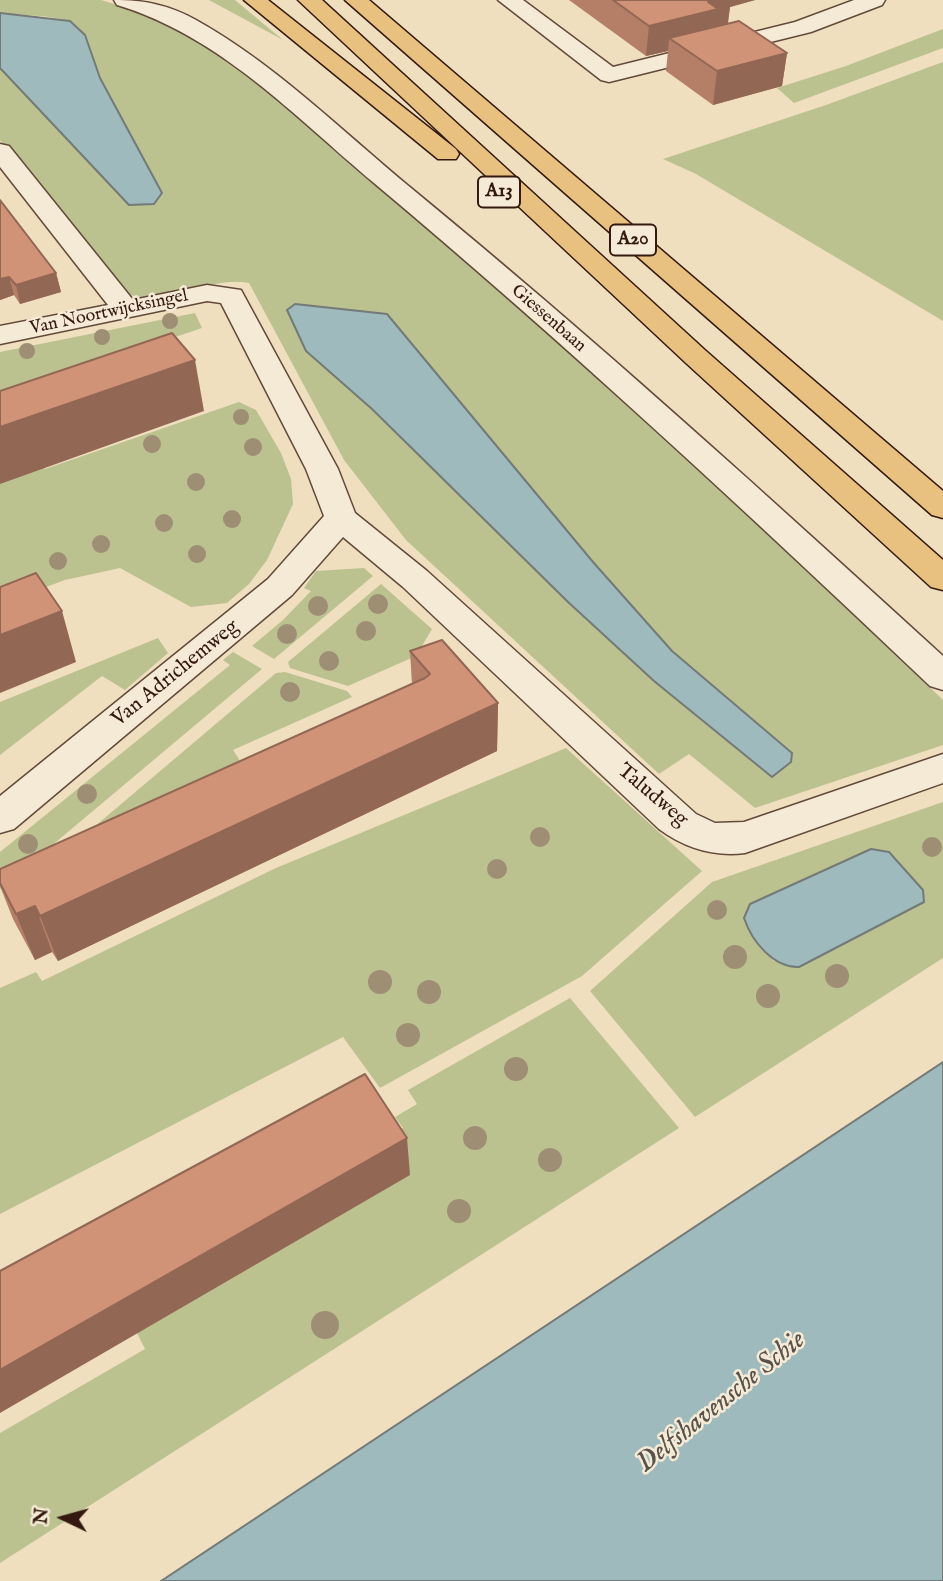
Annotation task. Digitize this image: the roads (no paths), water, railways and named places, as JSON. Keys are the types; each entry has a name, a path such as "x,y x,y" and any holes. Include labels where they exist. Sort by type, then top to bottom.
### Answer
{"highway":[{"name":"A13","path":"255,0 410,127 589,258"},
{"name":"A20","path":"310,0 932,569"},
{"name":"A20","path":"356,0 943,508"},
{"name":"A20","path":"383,0 487,112"}],"street":[{"name":"Giessenbaan","path":"125,0 181,21 225,48 408,197 700,453 943,657"},
{"name":"Giessenbaan","path":"159,0 192,13 218,31 429,195 856,585 943,677"},
{"path":"509,0 610,75 803,27 874,0"},
{"path":"0,151 127,310"},
{"name":"Van Noortwijcksingel","path":"0,335 219,292 231,296 322,469 341,518"},
{"name":"Taludweg","path":"341,518 415,579 685,827 719,841 745,837 943,768"},
{"name":"Van Adrichemweg","path":"0,818 279,587 341,518"}],"water":[{"path":"0,13 70,21 85,35 100,78 162,193 154,204 129,205 0,68"},
{"path":"295,304 387,314 593,562 672,651 792,753 791,762 772,777 654,681 568,602 372,409 306,351 287,310"},
{"path":"871,849 889,852 923,890 924,902 799,967 781,963 765,952 752,936 744,918 750,904"},
{"name":"Delfshavensche Schie","path":"943,1062 943,1581 161,1581"}]}
